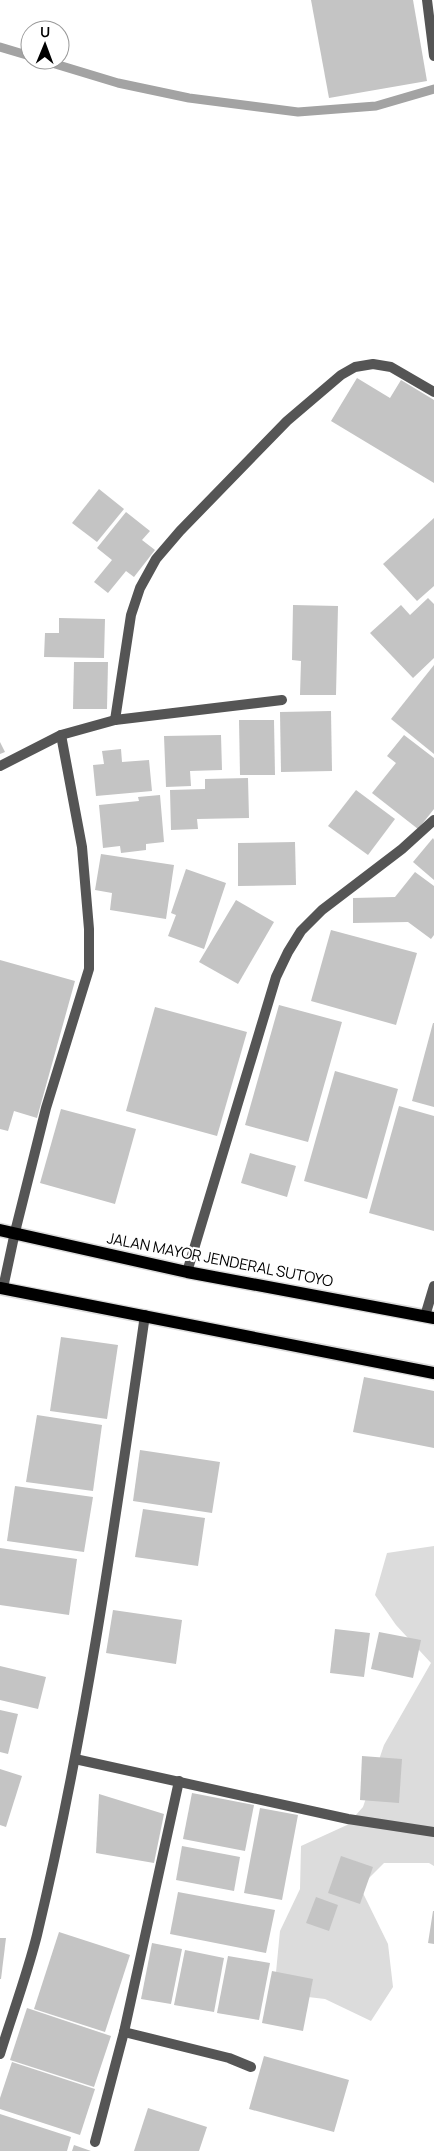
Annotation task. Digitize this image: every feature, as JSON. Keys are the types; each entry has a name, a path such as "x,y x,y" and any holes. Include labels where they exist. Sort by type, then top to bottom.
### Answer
{"main road":[{"name":"JALAN MAYOR JENDERAL SUTOYO","path":"0,1230 187,1272 430,1317"},
{"path":"2,1288 434,1373"}],"street":[{"path":"427,0 434,56"},
{"path":"115,720 131,615 140,588 156,559 180,531 287,421 341,375 356,367 373,364 391,367 434,392"},
{"path":"0,766 60,735 115,720 282,700"},
{"path":"2,1288 46,1108 89,968 89,928 82,847 60,735"},
{"path":"187,1272 276,977 288,952 301,931 322,910 402,849 434,820"},
{"path":"430,1317 434,1286"},
{"path":"0,2054 36,1936 75,1759 112,1539 145,1315"},
{"path":"75,1759 348,1819 434,1832"},
{"path":"95,2142 124,2032 179,1781"},
{"path":"124,2032 229,2058 251,2067"}],"shaded area":[{"path":"434,1546 434,1866 429,1863 384,1863 360,1887 388,1944 393,1987 371,2021 325,1999 274,1993 280,1931 300,1889 301,1846 347,1825 363,1807 384,1745 431,1663 396,1625 375,1595 387,1553"}],"building":[{"path":"311,0 413,0 427,81 329,98"},
{"path":"357,378 390,398 401,380 434,400 434,483 331,421"},
{"path":"99,489 124,509 97,542 72,523"},
{"path":"126,512 150,531 142,540 155,550 134,577 126,571 108,593 94,582 112,560 97,548"},
{"path":"434,518 434,586 417,601 383,564"},
{"path":"428,598 434,604 434,658 413,678 370,633 401,605 410,615"},
{"path":"293,605 338,606 336,695 300,695 301,661 292,660"},
{"path":"59,618 105,619 104,658 44,657 45,633 59,633"},
{"path":"74,662 108,662 107,709 73,709"},
{"path":"434,665 434,754 391,719"},
{"path":"331,711 332,771 281,772 280,712"},
{"path":"239,720 274,720 275,775 240,775"},
{"path":"221,735 222,770 190,771 191,786 166,787 164,736"},
{"path":"404,735 434,758 434,809 418,829 372,793 396,763 387,756"},
{"path":"0,742 5,752 0,754"},
{"path":"121,749 122,762 149,760 152,791 96,796 93,765 104,764 102,751"},
{"path":"248,778 249,818 197,819 198,829 171,830 170,790 205,789 205,779"},
{"path":"356,790 395,819 368,855 328,826"},
{"path":"160,795 164,842 146,844 146,850 121,853 120,846 103,848 99,805 139,801 138,797"},
{"path":"433,838 434,840 434,880 413,862"},
{"path":"295,842 296,885 238,886 238,843"},
{"path":"101,854 174,865 166,919 110,910 112,893 95,890"},
{"path":"186,869 226,883 204,949 168,936 176,915 171,913"},
{"path":"415,872 434,886 434,935 431,939 408,922 353,923 353,898 395,897"},
{"path":"236,900 274,922 238,984 199,962"},
{"path":"331,930 417,953 396,1025 311,1001"},
{"path":"0,960 75,981 37,1118 14,1111 8,1131 0,1129"},
{"path":"279,1005 342,1022 308,1142 245,1125"},
{"path":"155,1007 247,1032 217,1136 126,1111"},
{"path":"434,1023 434,1107 412,1101"},
{"path":"335,1071 398,1089 367,1199 304,1181"},
{"path":"399,1106 434,1116 434,1231 369,1213"},
{"path":"61,1109 136,1129 115,1204 40,1183"},
{"path":"250,1153 296,1166 287,1197 241,1183"},
{"path":"61,1337 118,1345 107,1419 50,1411"},
{"path":"364,1377 434,1391 434,1448 353,1432"},
{"path":"37,1415 102,1425 93,1491 26,1482"},
{"path":"140,1450 220,1462 212,1513 133,1501"},
{"path":"15,1486 93,1497 84,1552 7,1541"},
{"path":"143,1509 205,1518 198,1566 135,1557"},
{"path":"0,1548 77,1559 69,1615 0,1605"},
{"path":"113,1610 182,1620 176,1664 106,1653"},
{"path":"335,1629 370,1633 364,1677 330,1673"},
{"path":"379,1632 421,1640 413,1678 371,1669"},
{"path":"0,1666 46,1677 38,1709 0,1700"},
{"path":"0,1710 18,1714 8,1754 0,1752"},
{"path":"362,1756 402,1759 399,1803 360,1800"},
{"path":"0,1769 22,1776 6,1827 0,1825"},
{"path":"192,1793 254,1805 245,1851 183,1839"},
{"path":"99,1794 164,1814 154,1863 96,1853"},
{"path":"260,1808 298,1815 282,1900 244,1893"},
{"path":"182,1846 240,1857 234,1891 176,1880"},
{"path":"341,1856 373,1867 360,1904 328,1893"},
{"path":"178,1892 275,1910 266,1953 170,1934"},
{"path":"316,1897 338,1905 329,1931 306,1923"},
{"path":"434,1911 434,1944 428,1943"},
{"path":"59,1932 130,1955 105,2032 34,2009"},
{"path":"0,1938 6,1938 1,1979 0,1979"},
{"path":"152,1943 182,1949 171,2004 141,1999"},
{"path":"185,1950 224,1958 214,2012 174,2005"},
{"path":"228,1956 270,1963 259,2020 217,2013"},
{"path":"272,1971 313,1979 303,2031 262,2023"},
{"path":"27,2008 111,2036 94,2087 10,2060"},
{"path":"264,2056 349,2080 334,2132 249,2109"},
{"path":"12,2062 95,2089 80,2135 0,2109 0,2098"},
{"path":"148,2108 207,2127 199,2151 134,2151"},
{"path":"0,2114 71,2137 67,2151 0,2151"},
{"path":"74,2145 91,2151 72,2151"}],"waterway":[{"path":"0,47 20,53"},
{"path":"70,68 118,83 189,98 298,112 376,106 434,89"}]}
